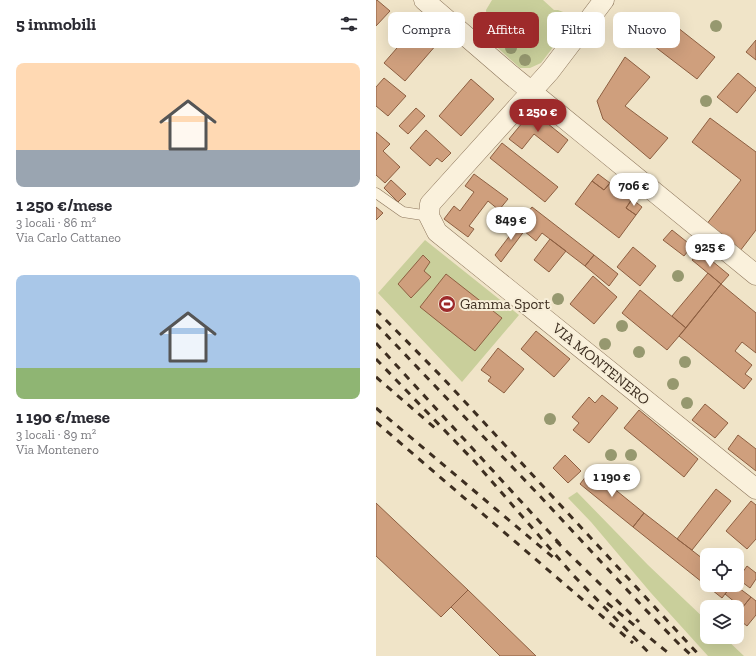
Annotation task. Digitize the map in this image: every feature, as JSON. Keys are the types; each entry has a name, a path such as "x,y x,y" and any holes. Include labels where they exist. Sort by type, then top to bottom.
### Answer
{"street":[{"path":"424,0 511,75 756,274"},
{"path":"429,216 430,204 550,71 604,0"},
{"name":"VIA MONTENERO","path":"429,216 437,232 756,489"}],"lane":[{"path":"376,193 403,212 429,216"}],"green space":[{"path":"492,0 543,0 554,10 563,12 547,12 547,48 552,48 541,63 530,68 520,68 498,48 539,48 539,12 486,12"},
{"name":"Gamma Sport","path":"425,240 519,315 462,382 378,293"},
{"path":"577,492 648,565 700,614 700,644 731,644 744,656 708,656 651,593 591,522 568,498"}],"building":[{"path":"376,0 377,0 390,11 376,26"},
{"path":"680,29 715,57 697,79 657,48 680,48"},
{"path":"756,40 756,60 746,52"},
{"path":"397,48 434,48 405,81 384,63"},
{"path":"625,57 650,77 625,106 668,138 650,159 603,119 597,101"},
{"path":"738,73 756,88 756,90 737,113 717,97"},
{"path":"384,78 406,96 388,116 376,106 376,87"},
{"path":"471,79 494,99 461,136 439,116"},
{"path":"416,108 425,116 408,134 399,126"},
{"path":"532,111 568,140 558,153 534,134 522,149 509,139"},
{"path":"710,118 756,152 756,230 740,251 706,225 741,180 692,142"},
{"path":"426,130 451,153 442,162 437,158 430,166 410,148"},
{"path":"376,132 390,144 383,151 400,167 385,183 376,175"},
{"path":"502,143 558,187 545,202 490,158"},
{"path":"474,174 508,199 499,210 488,201 469,226 474,229 468,237 444,219 454,206 460,211 474,192 465,186"},
{"path":"598,174 610,183 604,190 592,181"},
{"path":"391,180 406,194 398,202 384,188"},
{"path":"592,181 604,190 610,183 632,199 626,208 636,215 619,238 575,204"},
{"path":"632,199 642,207 636,215 626,208"},
{"path":"376,207 383,213 376,220"},
{"path":"532,207 594,255 585,266 542,233 536,241 524,231 528,226 521,221"},
{"path":"521,221 528,226 501,262 495,255"},
{"path":"672,230 692,246 684,256 663,240"},
{"path":"550,239 566,251 549,272 534,260"},
{"path":"633,247 656,266 640,286 617,267"},
{"path":"700,251 729,275 721,284 692,260"},
{"path":"423,255 430,262 424,271 431,277 411,298 398,284"},
{"path":"594,255 618,274 609,286 585,266"},
{"path":"708,273 721,284 686,328 672,316"},
{"path":"446,274 502,318 475,351 420,307"},
{"path":"593,276 617,297 594,324 570,304"},
{"path":"721,284 756,313 756,353 742,342 735,351 752,365 745,374 752,379 744,389 679,336"},
{"path":"640,290 686,328 667,350 622,313"},
{"path":"536,331 570,359 554,377 521,349"},
{"path":"498,348 524,369 504,393 488,381 491,377 481,370"},
{"path":"602,395 618,408 589,443 573,430 579,423 572,417 589,397 595,403"},
{"path":"705,404 728,423 715,438 692,420"},
{"path":"639,410 698,459 684,477 624,428"},
{"path":"738,435 756,449 756,471 728,449"},
{"path":"565,455 581,471 568,483 553,468"},
{"path":"591,470 644,513 633,527 580,484"},
{"path":"716,489 731,501 692,550 677,539"},
{"path":"751,501 756,505 756,539 747,549 726,531"},
{"path":"376,503 468,590 441,617 376,556"},
{"path":"644,513 700,557 700,580 633,527"},
{"path":"747,566 756,573 756,579 750,588 744,584 744,570"},
{"path":"468,590 536,656 500,656 451,607"},
{"path":"714,592 727,592 722,598"},
{"path":"727,592 744,592 751,597 744,606 744,600 732,600 725,594"},
{"path":"751,597 756,601 756,615 747,626 744,624 744,606"}],"railway":[{"path":"376,310 442,377 700,656"},
{"path":"376,324 643,607 692,656"},
{"path":"376,343 560,544"},
{"path":"376,359 475,462 574,576 652,656"},
{"path":"376,377 435,428"},
{"path":"376,408 555,559"},
{"path":"376,422 633,643"},
{"path":"556,541 639,622"},
{"path":"607,603 672,656"}],"place":[{"name":"Gamma Sport","path":"447,304"}]}
